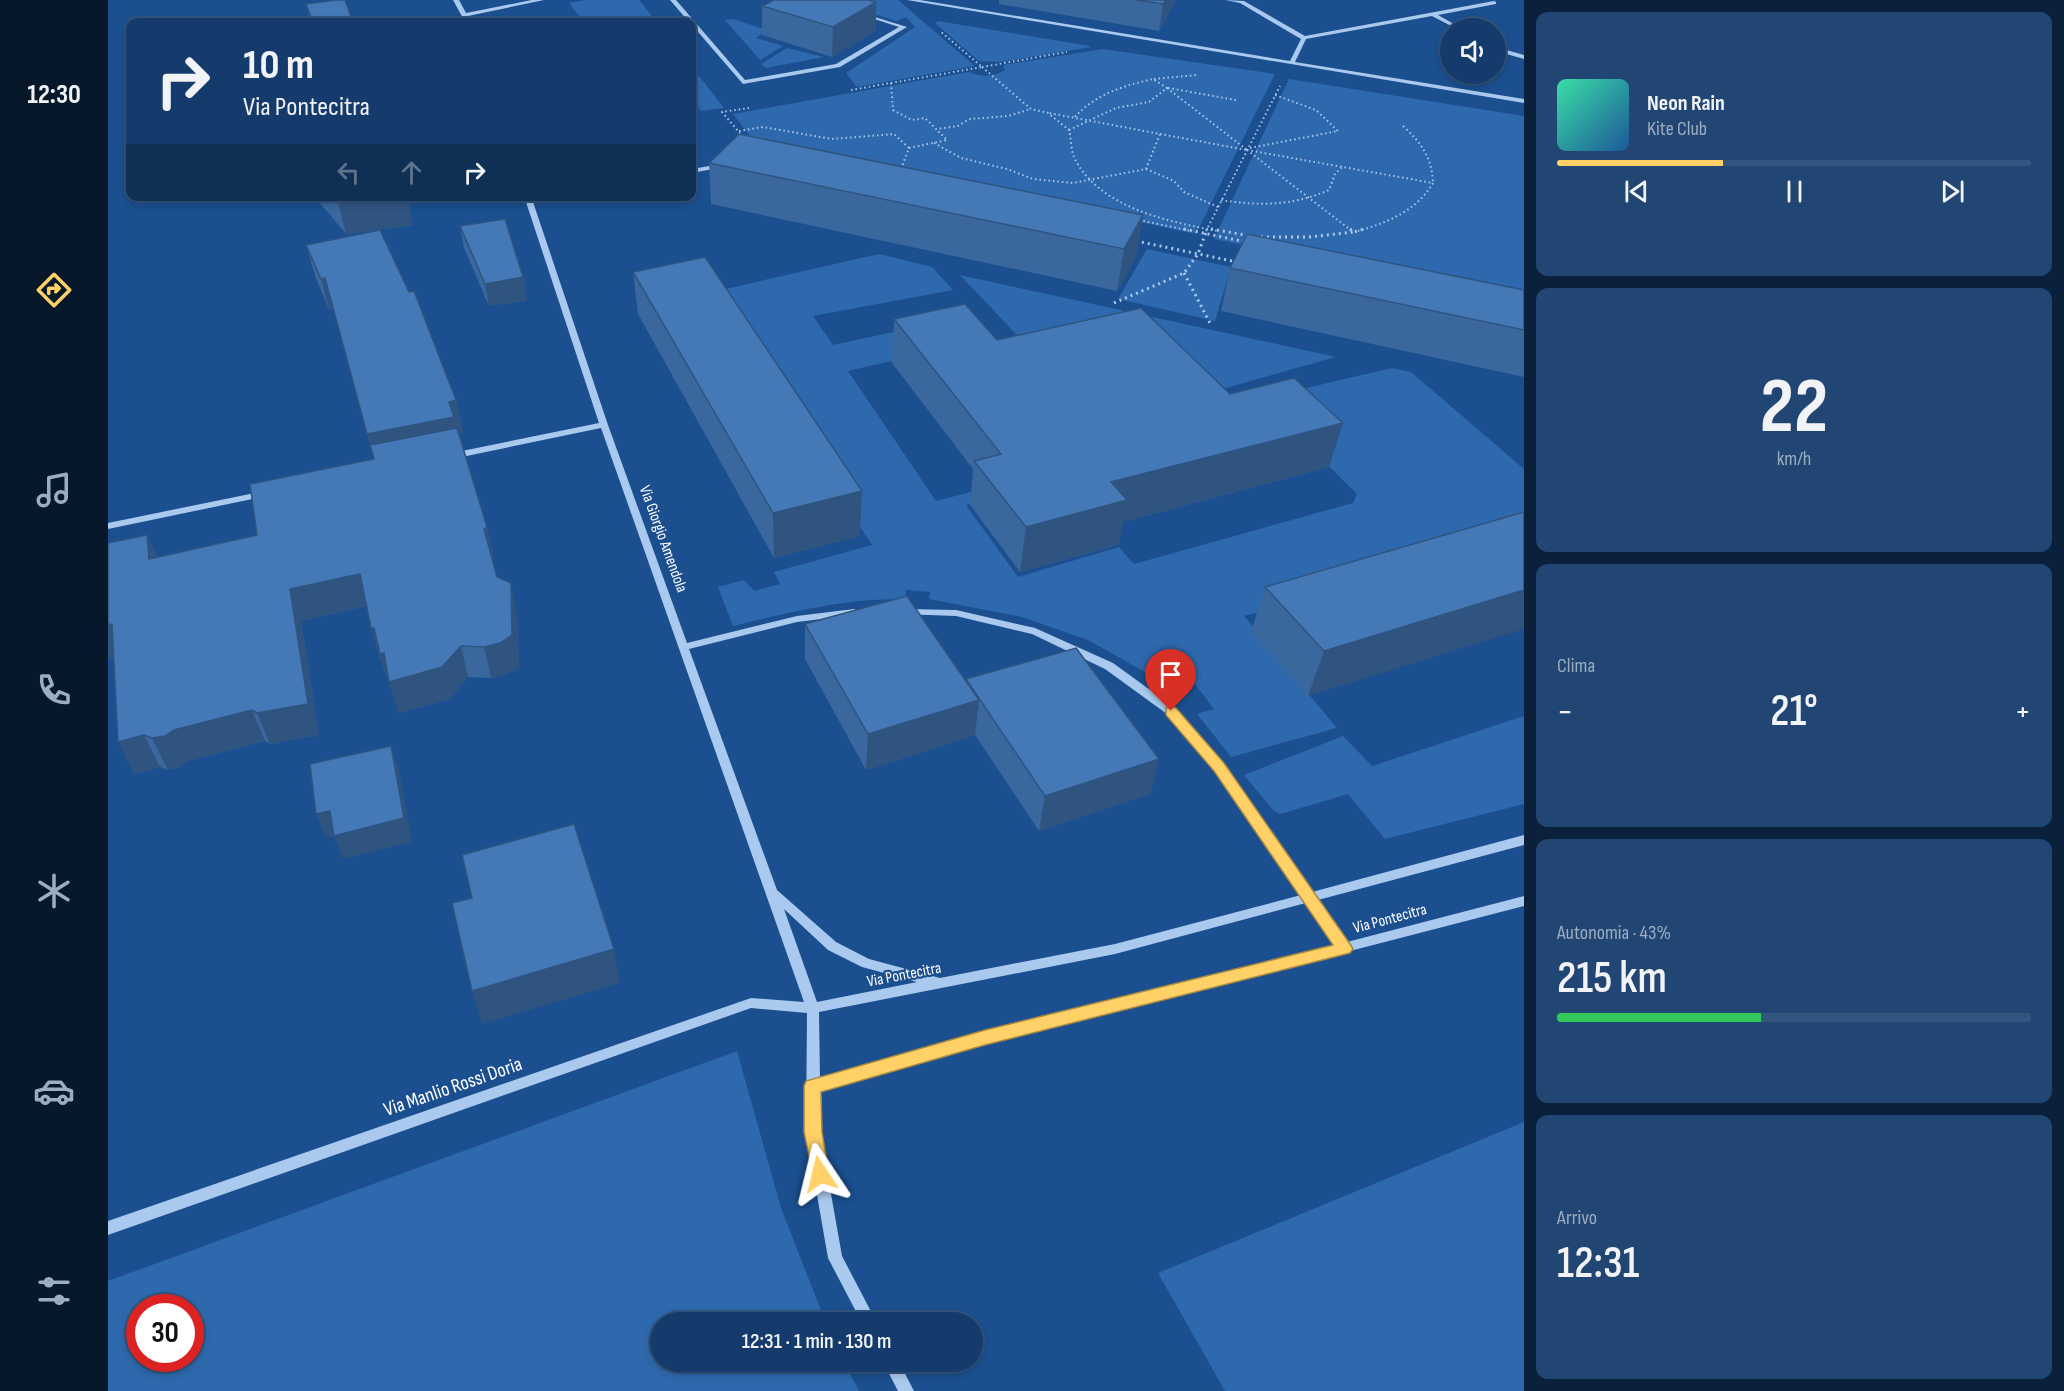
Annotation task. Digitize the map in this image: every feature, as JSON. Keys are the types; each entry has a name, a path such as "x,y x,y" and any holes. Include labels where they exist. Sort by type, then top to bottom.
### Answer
{"street":[{"path":"456,0 466,18"},
{"path":"465,15 541,0"},
{"path":"673,0 688,18"},
{"path":"910,0 1524,101"},
{"path":"1228,0 1242,2 1304,38 1494,3"},
{"path":"696,27 743,82 838,66 904,27 853,11"},
{"path":"1432,14 1440,18"},
{"path":"1292,62 1304,38"},
{"path":"1506,52 1524,57"},
{"path":"696,170 735,164"},
{"name":"Via Giorgio Amendola","path":"528,201 604,425 813,1008"},
{"path":"442,458 604,425"},
{"path":"108,526 270,493"},
{"path":"684,647 797,619 867,611"},
{"path":"890,611 956,613 1035,631 1109,666 1178,719 1219,767 1345,949"},
{"name":"Via Pontecitra","path":"813,1008 1115,949 1524,840"},
{"name":"Via Giorgio Amendola","path":"772,891 832,946 866,963 942,984"},
{"name":"Via Pontecitra","path":"812,1086 985,1038 1345,949 1524,901"},
{"name":"Via Manlio Rossi Doria","path":"108,1228 751,1003 813,1008"},
{"path":"813,1008 813,1132 835,1258 864,1312"},
{"path":"896,1372 906,1391"}],"path":[{"path":"932,24 1031,110"},
{"path":"846,91 1068,52"},
{"path":"1114,303 1184,273 1198,254 1221,200 1292,62"},
{"path":"1074,118 1104,94 1130,84 1154,79 1354,232"},
{"path":"891,83 893,110 912,120 925,118 947,140 909,148"},
{"path":"1069,130 1086,120 1116,108 1149,102 1167,88 1236,100"},
{"path":"1247,149 1338,131 1316,110 1275,95"},
{"path":"746,142 722,112 756,106"},
{"path":"936,129 958,126 970,119 1008,116 1031,110 1432,183"},
{"path":"1048,113 1069,130"},
{"path":"1069,130 1068,145 1078,166 1090,180 1108,194 1147,212 1207,229 1262,237 1309,237 1354,232 1378,226 1426,197 1432,183 1432,165 1423,146 1403,126"},
{"path":"738,131 763,127 832,139 894,134 909,148"},
{"path":"1146,169 1160,134"},
{"path":"934,143 961,158 1007,169 1032,179 1073,183 1146,169 1174,181 1184,192 1218,207"},
{"path":"900,173 909,148"},
{"path":"1221,200 1258,207 1311,199 1329,190 1335,174 1343,166"},
{"path":"1134,219 1250,243"},
{"path":"1134,241 1242,263"},
{"path":"1184,273 1211,325"}],"shaded area":[{"path":"585,0 639,0 654,18 580,18 569,3"},
{"path":"807,0 898,0 975,66 857,87 846,73 915,27 906,17 896,21 856,8"},
{"path":"733,19 767,30 756,38 783,46 760,60 725,20"},
{"path":"938,21 1092,47 1001,62 979,61 935,23"},
{"path":"787,48 824,57 766,68 761,64"},
{"path":"1103,49 1275,74 1196,234 753,140 733,114 968,72 991,75 1005,70 1003,65"},
{"path":"696,72 724,108 701,111 696,105"},
{"path":"1289,79 1524,116 1524,302 1214,239"},
{"path":"1147,249 1231,267 1215,321 1118,299"},
{"path":"879,254 932,267 953,290 813,316 833,345 912,328 960,345 848,371 936,501 1013,481 1021,491 966,505 1018,577 1119,547 1134,564 1353,503 1357,494 1283,421 1264,398 1392,368 1411,372 1524,469 1524,541 1244,616 1337,728 1231,757 1197,714 1214,709 1188,675 1164,683 1088,640 1022,617 929,599 930,592 906,590 905,599 840,603 733,626 718,587 744,580 754,591 780,584 774,572 872,545 709,296 712,292"},
{"path":"960,275 1336,357 1187,399 1047,367"},
{"path":"1524,716 1524,804 1385,839 1348,794 1280,814 1273,810 1244,775 1343,736 1372,766"},
{"path":"737,1051 781,1208 822,1312 650,1312 650,1372 849,1372 859,1391 108,1391 108,1281"},
{"path":"1524,1122 1524,1391 1225,1391 1158,1273"}],"building":[{"path":"345,0 352,18 311,18 306,4"},
{"path":"774,0 869,0 876,2 833,27 762,6"},
{"path":"1136,0 1166,0 1163,4"},
{"path":"739,134 1143,215 1124,249 709,163"},
{"path":"505,219 523,277 485,284 460,226"},
{"path":"380,230 409,292 414,291 456,400 449,402 454,417 367,434 325,278 321,279 306,245"},
{"path":"1247,234 1524,290 1524,330 1230,268"},
{"path":"705,257 862,491 773,513 633,272"},
{"path":"965,304 997,340 1141,308 1230,394 1294,378 1343,423 1111,482 1127,500 1026,527 974,461 1001,454 894,319"},
{"path":"457,428 487,527 484,529 497,577 511,583 512,635 500,643 484,647 461,646 442,667 389,682 384,653 380,654 374,628 371,628 360,574 290,589 308,704 257,713 252,710 174,730 165,736 152,738 144,735 118,742 112,624 108,625 108,543 147,535 149,559 257,535 250,484 374,459 370,445"},
{"path":"1524,512 1524,590 1324,651 1265,587"},
{"path":"907,596 979,700 868,734 805,624"},
{"path":"1076,648 1159,759 1045,796 966,679"},
{"path":"391,746 404,818 334,836 330,811 316,814 310,764"},
{"path":"574,824 614,949 472,991 452,903 472,898 462,855"}],"route":[{"path":"820,1174 813,1132 812,1086 985,1038 1345,949 1219,767 1171,711"}]}
